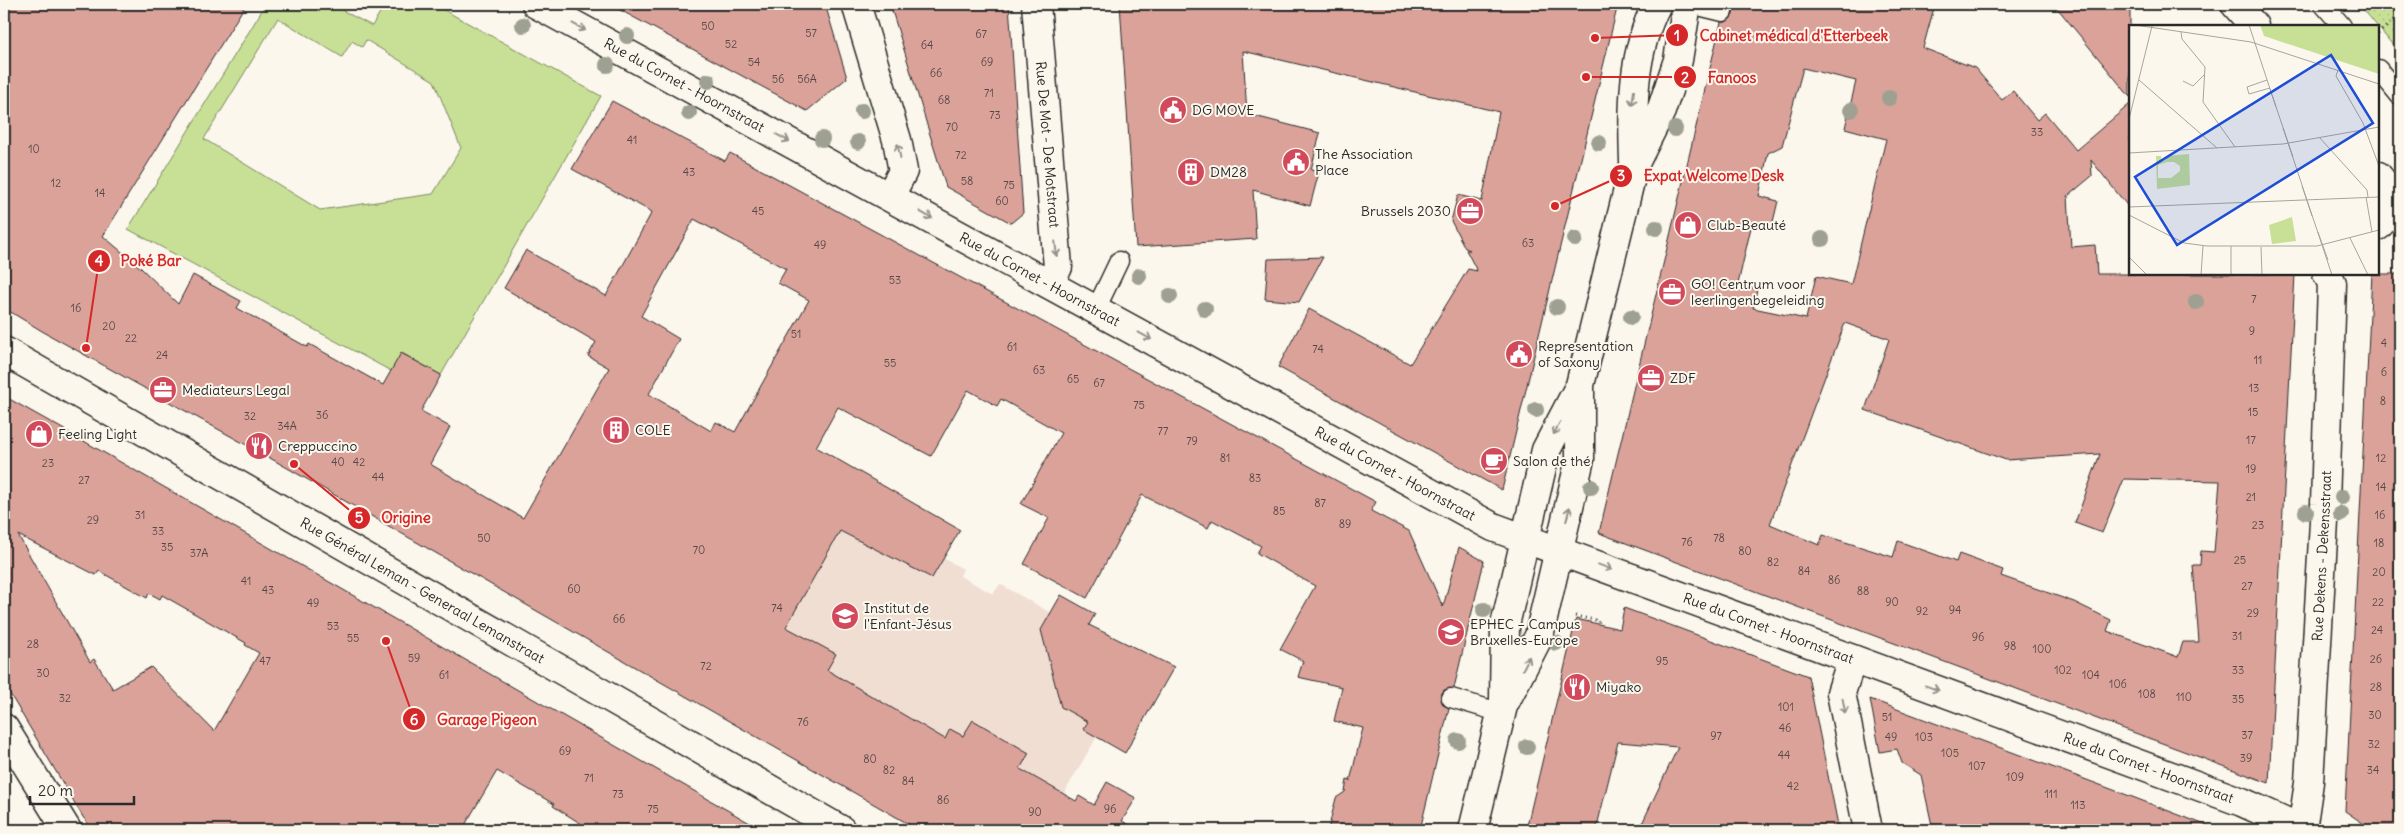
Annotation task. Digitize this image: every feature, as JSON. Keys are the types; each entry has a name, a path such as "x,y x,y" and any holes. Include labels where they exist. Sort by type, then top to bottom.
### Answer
{"street":[{"name":"Rue du Cornet - Hoornstraat","path":"536,4 1493,527 1525,537 2242,802 2303,830"},
{"path":"856,4 897,140 903,171 890,196"},
{"name":"Rue De Mot - De Motstraat","path":"1036,4 1058,267 1049,284"},
{"path":"1634,165 1632,105 1640,50 1657,4"},
{"path":"1502,709 1539,636 1580,459 1580,385 1634,165 1661,111 1678,60 1685,16 1684,4"},
{"path":"2236,4 2253,25"},
{"path":"2379,177 2400,203 2379,225"},
{"name":"Rue Dekens - Dekensstraat","path":"2303,830 2309,782 2325,504 2333,277"},
{"name":"Rue Général Leman - Generaal Lemanstraat","path":"4,351 841,830"},
{"path":"1473,830 1502,709 1505,625 1525,537 1546,450 1580,385"},
{"path":"1852,659 1842,693 1868,830"},
{"path":"4,728 67,830"}],"lane":[{"path":"1690,4 1723,12"},
{"path":"2323,4 2341,25"},
{"path":"2379,70 2400,96"},
{"path":"1096,309 1119,261"},
{"path":"1452,698 1502,709"}],"path":[{"path":"2379,33 2400,14"},
{"path":"1577,616 1599,621 1598,624"}],"shaded area":[{"path":"813,513 922,546 963,569 960,576 993,594 1000,584 1051,613 1088,625 1145,653 1043,830 919,830 900,819 944,739 887,706 842,786 702,706"}],"green space":[{"path":"266,4 330,4 372,26 385,4 433,4 601,96 441,375 402,353 391,371 128,229","holes":["278,18 342,57 352,41 362,47 366,40 434,81 461,148 433,194 320,210 204,139"]},
{"path":"2359,4 2400,4 2400,54 2379,28 2379,25 2376,25"}],"building":[{"path":"4,4 246,4 103,236 141,268 178,304 193,275 241,301 237,308 307,347 309,344 383,385 401,353 441,375 421,411 450,427 430,464 523,518 609,368 588,356 596,342 504,288 526,250 606,296 652,212 572,169 612,101 725,161 730,153 1376,502 1371,511 1409,531 1443,607 1459,547 1484,561 1454,688 1444,690 1441,695 1443,705 1449,708 1420,830 1328,830 1336,798 1345,792 1347,780 1350,781 1363,728 1334,721 1342,687 1298,677 1303,661 1280,649 1315,586 1257,553 1261,546 1212,520 1208,528 1142,495 1087,598 1024,564 1049,518 1021,504 1061,433 1001,399 997,406 968,390 931,456 838,407 816,447 960,530 932,578 840,531 786,627 836,654 827,670 945,739 950,729 963,736 973,720 1029,753 1020,769 1076,801 1079,796 1094,805 1107,782 1136,798 1122,821 1138,830 919,830 277,462 4,308","holes":["694,219 786,269 778,283 809,300 735,432 716,422 711,431 649,394 679,339 641,316"]},
{"path":"609,4 825,4 847,78 807,111"},
{"path":"890,4 1009,4 1023,213 1011,223 946,187"},
{"path":"1120,4 1618,4 1502,490 1278,367 1309,309 1410,364 1468,269 1477,271 1466,250 1470,250 1465,248 1451,221 1458,195 1482,201 1499,112 1243,51 1247,114 1320,133 1311,170 1319,172 1310,206 1253,190 1256,239 1136,247"},
{"path":"1729,4 1935,4 1923,48 1975,68 2002,100 2013,91 2037,120 2045,113 2076,150 2129,105 2129,208 2091,160 2092,176 2068,196 2071,247 2095,245 2097,274 2295,275 2269,783 1599,533 1721,22 1726,22 1733,15 1733,9","holes":["1803,68 1856,81 1845,128 1886,139 1851,284 1816,276 1806,319 1753,308 1757,289 1738,284 1752,223 1772,226 1778,201 1759,196 1768,153 1782,146","1845,323 1889,339 1865,410 2006,460 2100,454 2075,523 2102,533 2124,479 2220,481 2214,552 2201,551 2200,565 2193,565 2199,642 2183,642 2178,657 2107,631 2111,620 2074,602 2001,576 2003,570 1959,554 1956,562 1898,541 1893,557 1823,535 1819,545 1770,524"]},
{"path":"2054,4 2130,4 2129,96"},
{"path":"1323,257 1299,302 1265,299 1268,259"},
{"path":"2400,274 2400,830 2373,830 2345,811 2372,275"},
{"path":"4,396 762,830 591,830 553,806 554,804 497,771 462,830 93,830 83,817 4,684","holes":["18,535 96,575 99,571 147,598 149,593 160,599 162,595 246,643 245,645 259,653 214,731 151,667 113,689 94,659 90,662"]},
{"path":"1061,595 1095,614 1089,625 1174,667 1125,753 1083,729 1088,722 1061,707 1041,630"},
{"path":"1624,608 1808,676 1839,830 1639,830 1678,747 1618,742 1596,830 1526,830 1576,619 1620,629"},
{"path":"1870,699 2135,798 2213,828 2213,830 1933,830 1921,775 1902,763 1897,749 1880,752"}],"place":[{"name":"Cabinet médical d'Etterbeek","path":"1595,38"},
{"name":"Fanoos","path":"1586,77"},
{"name":"DG MOVE","path":"1173,110"},
{"name":"The Association Place","path":"1296,162"},
{"name":"DM28","path":"1191,172"},
{"name":"Expat Welcome Desk","path":"1555,206"},
{"name":"Brussels 2030","path":"1470,211"},
{"name":"Club-Beauté","path":"1688,225"},
{"name":"GO! Centrum voor leerlingenbegeleiding","path":"1672,292"},
{"name":"Poké Bar","path":"86,348"},
{"name":"Representation of Saxony","path":"1519,354"},
{"name":"ZDF","path":"1651,378"},
{"name":"Mediateurs Legal","path":"163,390"},
{"name":"COLE","path":"616,430"},
{"name":"Feeling Light","path":"39,434"},
{"name":"Creppuccino","path":"259,446"},
{"name":"Salon de thé","path":"1494,461"},
{"name":"Origine","path":"294,464"},
{"name":"Institut de l'Enfant-Jésus","path":"845,616"},
{"name":"EPHEC – Campus Bruxelles-Europe","path":"1451,632"},
{"name":"Garage Pigeon","path":"386,641"},
{"name":"Miyako","path":"1577,687"}]}
